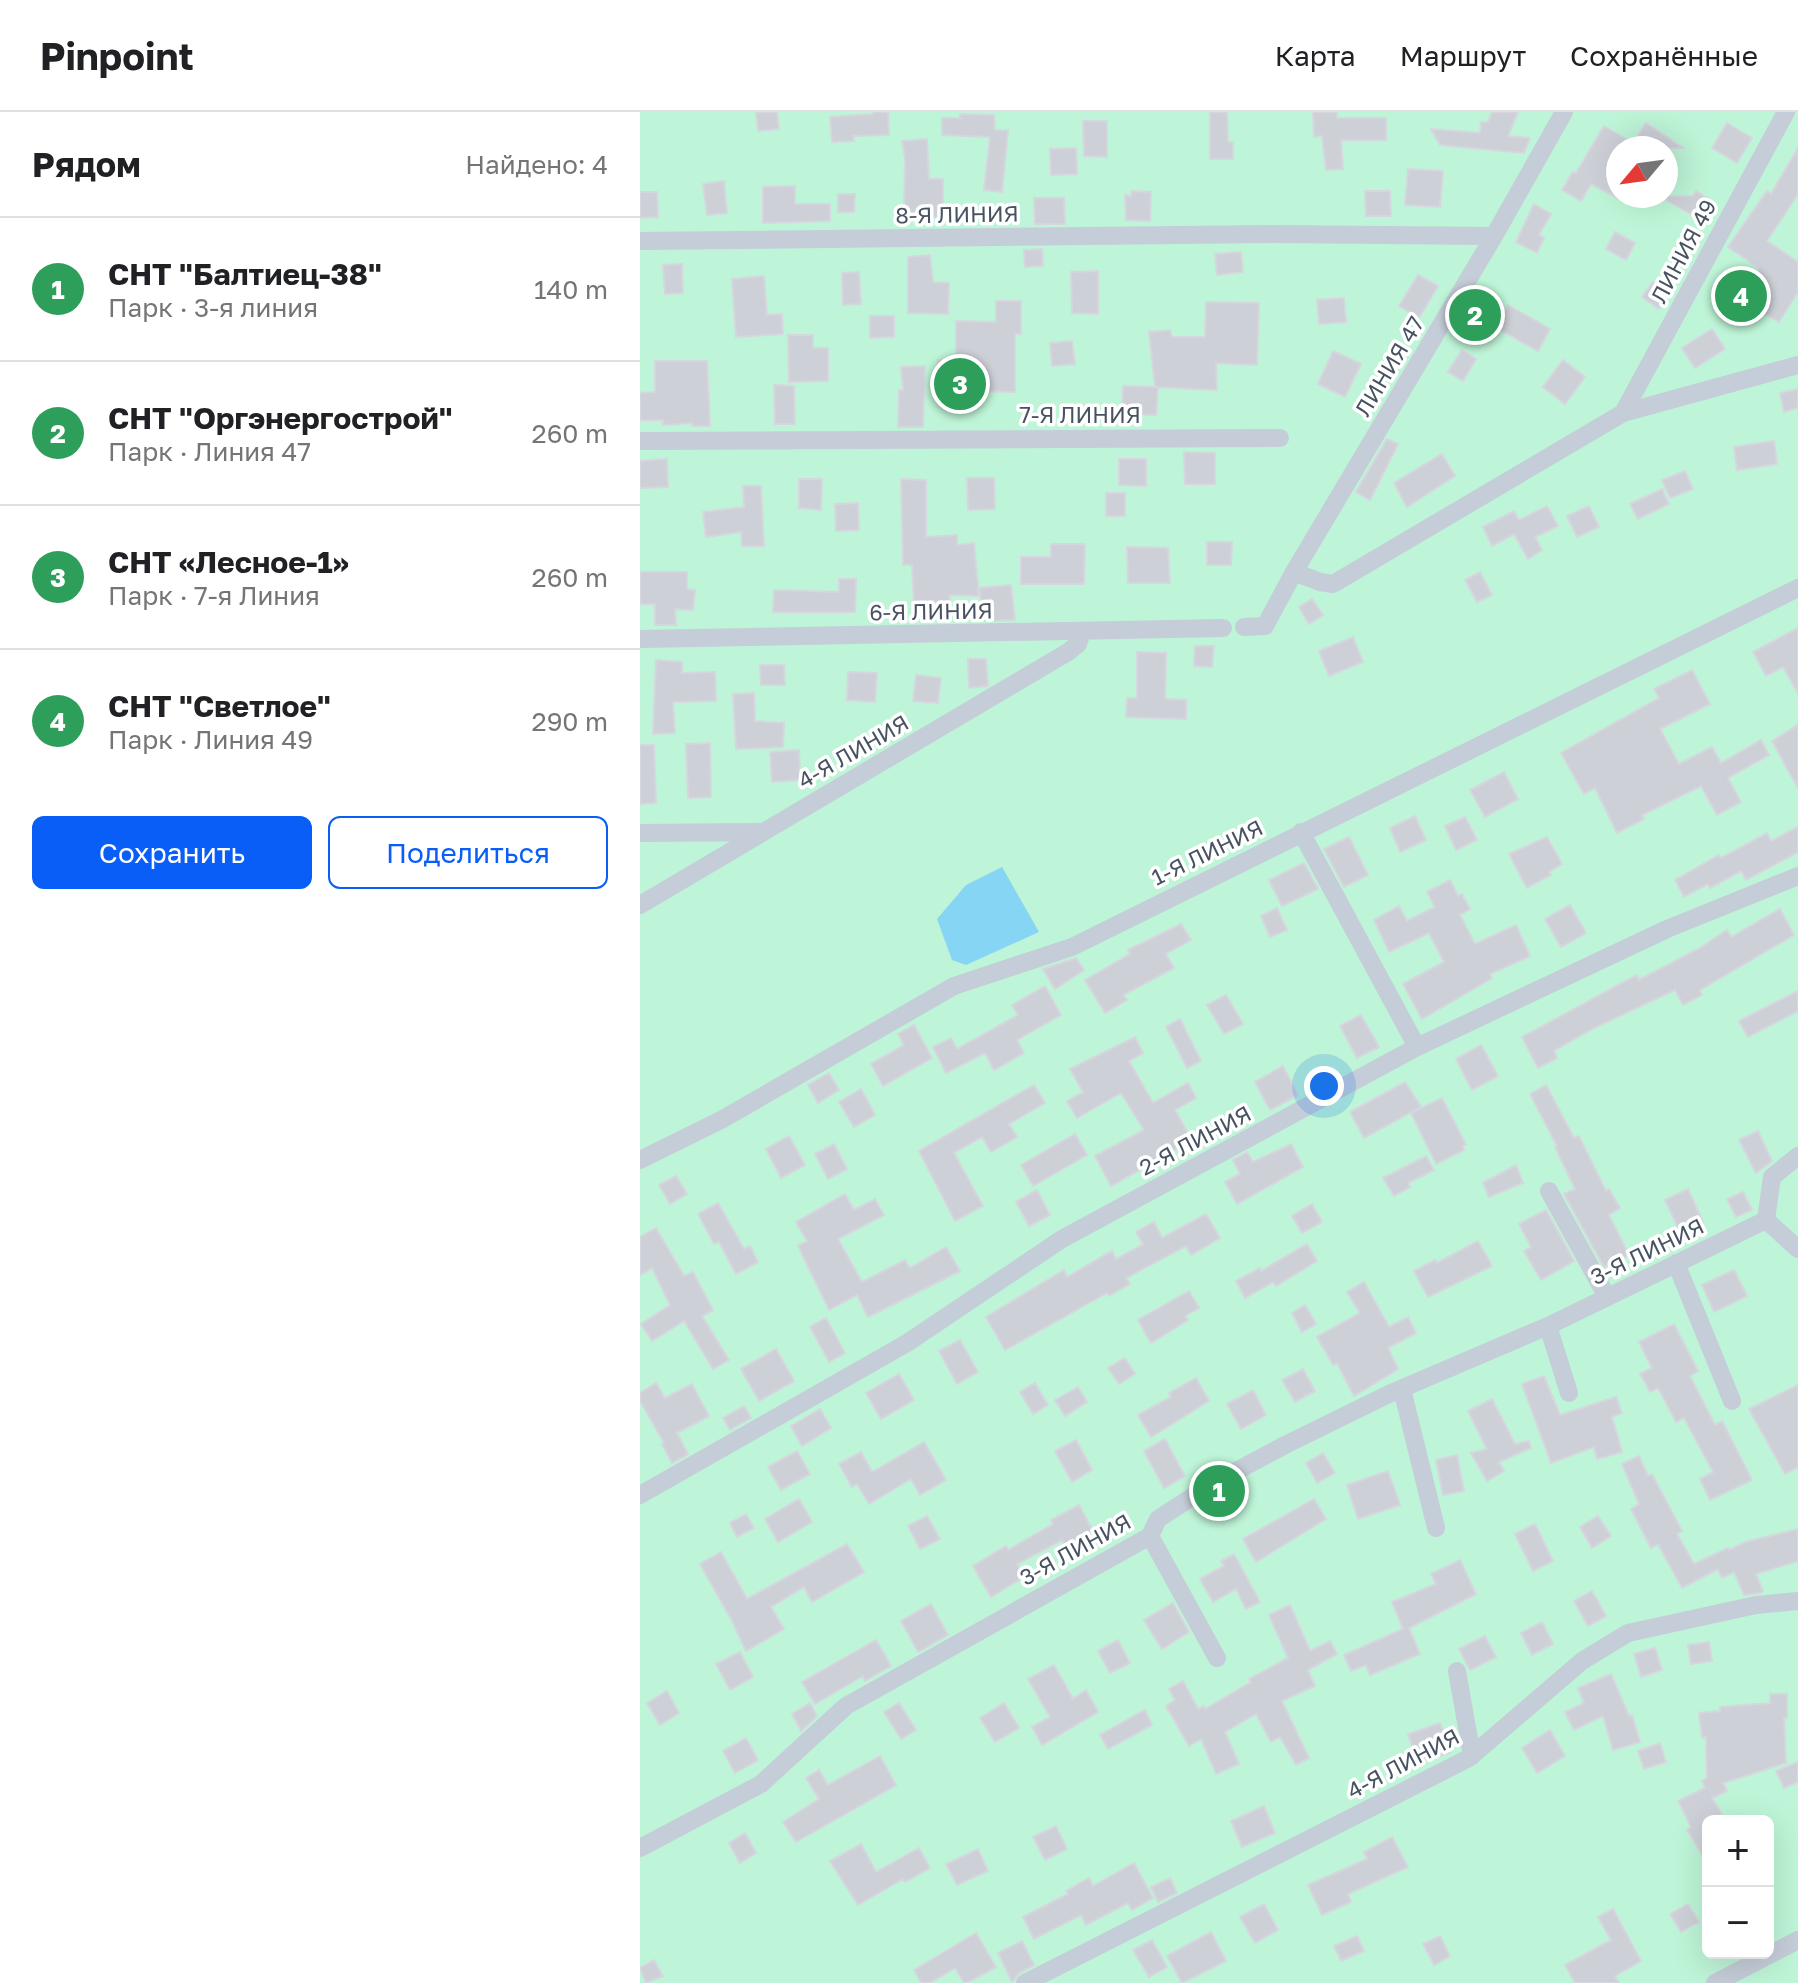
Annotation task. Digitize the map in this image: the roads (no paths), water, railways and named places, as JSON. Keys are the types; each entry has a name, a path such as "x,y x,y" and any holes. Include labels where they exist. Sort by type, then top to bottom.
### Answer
{"street":[{"name":"ЛИНИЯ 47","path":"1244,627 1265,626 1564,112"},
{"name":"ЛИНИЯ 49","path":"1623,413 1786,112"},
{"name":"8-Я ЛИНИЯ","path":"640,241 1274,234 1494,236"},
{"path":"1294,572 1333,584 1623,413 1798,365"},
{"name":"7-Я ЛИНИЯ","path":"640,441 1280,438"},
{"name":"1-Я ЛИНИЯ","path":"640,1160 721,1120 954,986 1072,947 1798,588"},
{"name":"6-Я ЛИНИЯ","path":"640,639 1223,628"},
{"name":"4-Я ЛИНИЯ","path":"640,905 1068,652 1078,644 1082,632"},
{"path":"640,833 762,832"},
{"path":"1301,832 1417,1047"},
{"name":"2-Я ЛИНИЯ","path":"640,1495 907,1343 1062,1239 1417,1047 1667,929 1798,876"},
{"path":"1798,1156 1772,1177 1766,1220 1798,1249"},
{"path":"1549,1191 1607,1297"},
{"name":"3-Я ЛИНИЯ","path":"640,1848 761,1784 846,1706 1150,1536 1158,1519 1212,1484 1402,1389 1548,1326 1766,1220"},
{"path":"1676,1263 1732,1401"},
{"path":"1548,1326 1569,1393"},
{"path":"1402,1389 1436,1528"},
{"path":"1150,1536 1217,1658"},
{"name":"4-Я ЛИНИЯ","path":"1025,1983 1472,1756 1582,1661 1628,1633 1756,1605 1798,1601"},
{"path":"1457,1671 1472,1756"},
{"path":"1715,1983 1798,1940"}],"water":[{"path":"1002,867 1039,932 966,965 952,960 937,919 966,885"}],"place":[{"name":"СНТ \"Светлое\"","path":"1741,296"},
{"name":"СНТ \"Оргэнергострой\"","path":"1475,315"},
{"name":"СНТ «Лесное-1»","path":"960,384"},
{"name":"СНТ \"Балтиец-38\"","path":"1219,1491"}]}
